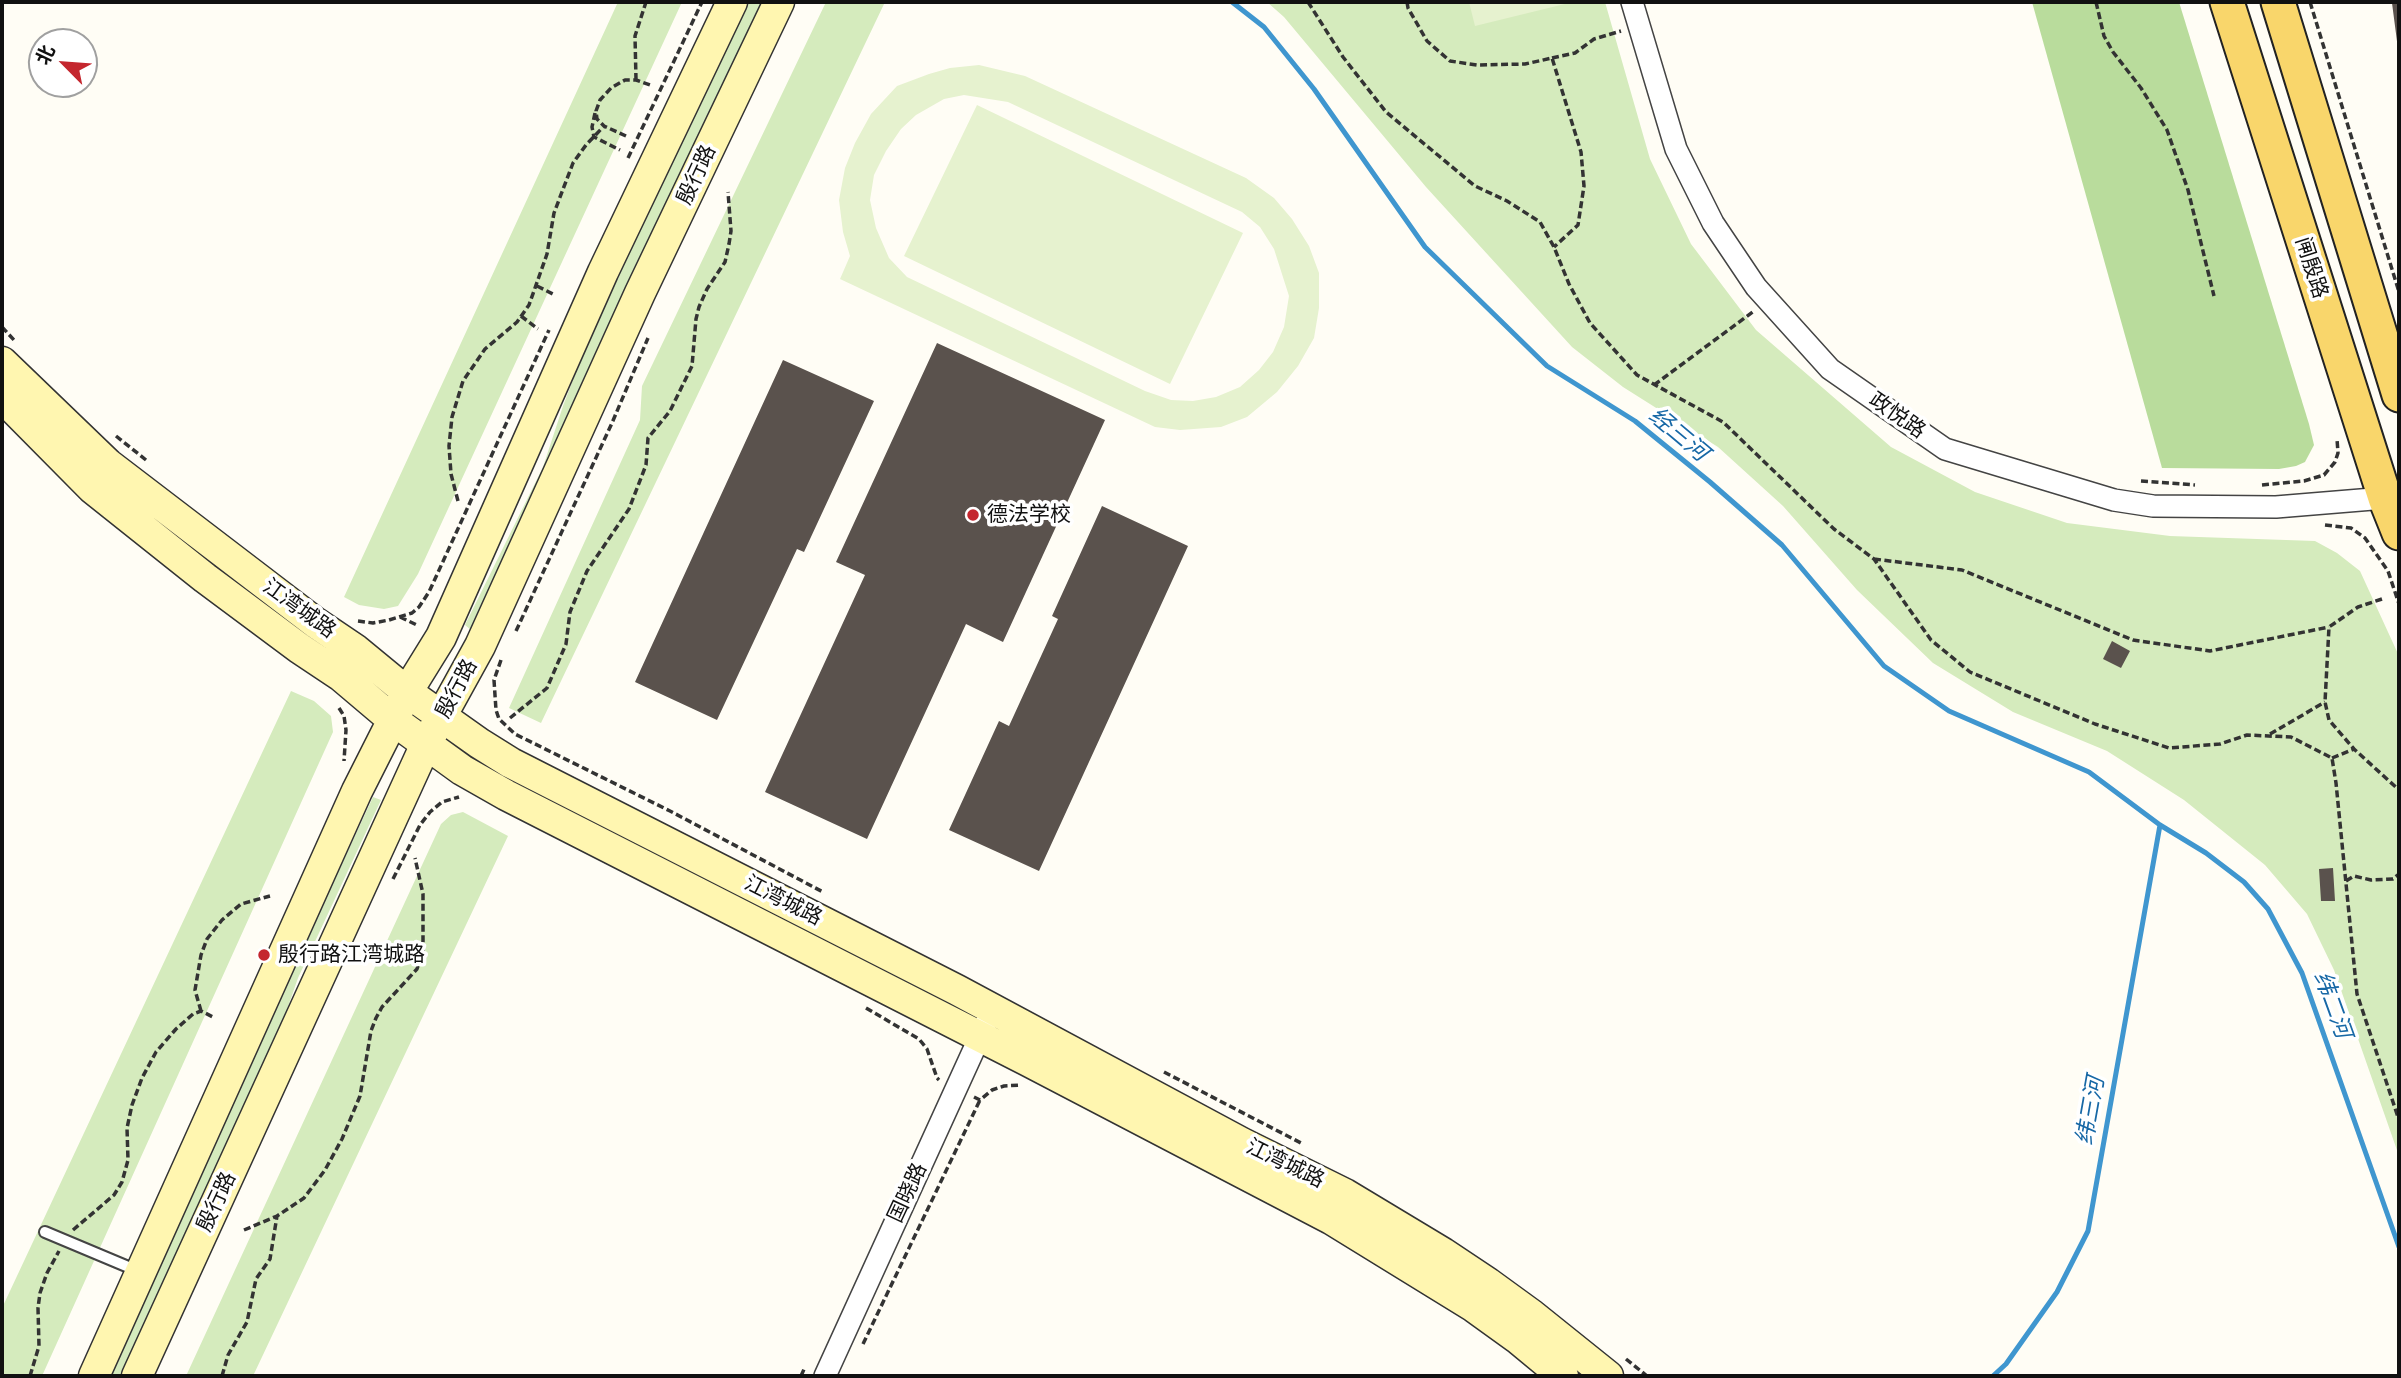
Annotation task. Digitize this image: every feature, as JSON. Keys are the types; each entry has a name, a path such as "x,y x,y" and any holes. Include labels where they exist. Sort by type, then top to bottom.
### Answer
{"main road":[{"name":"闸殷路","path":"2227,2 2343,368 2392,497 2399,533"},
{"path":"2278,2 2399,395"},
{"path":"2343,368 2350,372 2367,372 2377,360 2379,334"}],"street":[{"name":"殷行路","path":"94,1376 357,791 407,692 441,637 603,272 732,2"},
{"name":"殷行路","path":"137,1376 426,744 480,646 640,293 779,2"},
{"name":"政悦路","path":"1632,2 1676,149 1713,223 1756,287 1830,369 1945,449 2101,497 2153,506 2276,508 2392,497"},
{"name":"江湾城路","path":"10,354 108,464 442,718 511,763 957,990 986,1023 1331,1220 1474,1307 1563,1376"},
{"name":"江湾城路","path":"2,397 93,488 205,578 341,676 393,720 463,770 506,795 1345,1194 1488,1283 1608,1376"},
{"name":"国晓路","path":"825,1376 986,1023"}],"lane":[{"path":"45,1232 141,1272"}],"path":[{"path":"636,80 635,36 646,2"},
{"path":"625,166 702,2"},
{"path":"1308,2 1343,57 1385,112 1475,186 1507,201 1540,222 1590,323 1637,375 1723,422 1834,529 1874,559 1931,640 1970,672 2095,724 2169,748 2220,744 2248,735 2291,737 2332,758 2354,749"},
{"path":"1406,2 1427,41 1450,61 1477,65 1525,64 1575,53 1594,39 1639,26"},
{"path":"2096,2 2104,36 2167,130 2188,190 2214,296"},
{"path":"2310,2 2399,292"},
{"path":"1552,58 1581,152 1584,186 1578,225 1554,247"},
{"path":"620,150 594,136 592,127 600,100 611,88 625,80 636,80 650,85"},
{"path":"596,111 597,119 604,126 626,136"},
{"path":"458,501 451,474 449,446 457,398 463,381 485,349 521,316 537,286 547,254 554,213 573,163 604,126"},
{"path":"510,718 547,688 566,644 570,612 587,570 629,509 646,465 648,438 670,411 692,366 699,307 725,262 729,244 731,231 728,191"},
{"path":"537,286 553,294"},
{"path":"1654,385 1768,301"},
{"path":"521,316 537,329"},
{"path":"353,619 373,623 412,612 419,607 429,592 551,326"},
{"path":"2,327 10,354"},
{"path":"2256,486 2304,481 2325,475 2338,453 2336,430"},
{"path":"111,431 149,463"},
{"path":"2141,481 2197,485"},
{"path":"2317,524 2344,526 2358,531 2372,545 2388,571 2399,604"},
{"path":"1874,559 1962,570 2133,640 2210,651 2329,627 2358,607 2382,599"},
{"path":"2329,627 2325,702 2329,720 2354,749 2399,790"},
{"path":"2267,736 2325,702"},
{"path":"2332,758 2357,994 2399,1120"},
{"path":"442,802 453,797 465,797"},
{"path":"244,1230 277,1216 304,1198 342,1139 360,1096 371,1031 376,1018 382,1007 417,968 423,951 423,894 415,859"},
{"path":"2345,882 2354,876 2371,880 2393,879 2399,874"},
{"path":"201,1011 195,990 201,955 207,939 222,920 241,904 270,896"},
{"path":"861,1005 919,1039 927,1049 937,1078 980,1100"},
{"path":"30,1376 39,1346 38,1308 47,1273 75,1228 114,1195 122,1182 128,1160 127,1128 142,1078 156,1052 193,1014 201,1011 215,1018"},
{"path":"860,1351 980,1100 992,1090 1004,1086 1025,1085"},
{"path":"222,1376 228,1354 247,1322 256,1279 270,1259 277,1216"}],"green space":[{"path":"618,2 682,2 418,574 398,606 384,609 359,605 344,597"},
{"path":"747,2 767,2 471,630 465,625 543,467 598,314"},
{"path":"826,2 885,2 541,723 509,708 640,420 642,386"},
{"path":"1267,2 1605,2 1650,159 1691,244 1756,330 1891,447 1975,492 2067,523 2170,536 2315,541 2337,553 2360,571 2399,656 2399,1156 2334,970 2307,914 2265,865 2184,800 2107,751 2013,712 1933,663 1857,590 1783,506 1718,447 1623,387 1572,347 1426,187 1284,17"},
{"path":"1469,2 1573,2 1475,26"},
{"path":"2032,2 2179,2 2309,424 2314,445 2305,462 2279,469 2162,468"},
{"path":"979,65 1025,76 1246,178 1274,198 1292,219 1309,246 1319,273 1319,308 1314,338 1298,366 1277,392 1247,417 1221,427 1180,430 1155,427 840,279 850,256 843,232 839,200 845,168 855,143 871,114 897,86 950,68","holes":["964,95 1008,102 1242,212 1260,227 1274,249 1289,296 1284,327 1273,352 1259,370 1240,387 1216,397 1193,401 1171,400 1145,391 907,277 889,258 876,228 870,200 874,175 901,129 916,115 944,99"]},
{"path":"977,105 1243,233 1170,384 904,256"},
{"path":"291,691 314,701 331,716 333,732 42,1376 2,1376 2,1308"},
{"path":"373,797 381,800 298,978 267,1067 124,1376 104,1376"},
{"path":"463,812 508,836 253,1376 186,1376 441,824 451,815"}],"building":[{"path":"2399,2 2399,49 2398,49 2392,3"},
{"path":"937,343 1105,420 1003,642 966,624 867,839 765,792 865,575 836,562"},
{"path":"783,360 874,401 804,552 797,549 717,720 635,682"},
{"path":"1102,506 1188,546 1039,871 949,830 999,721 1009,726 1058,619 1052,616"},
{"path":"2112,641 2130,651 2121,668 2103,659"},
{"path":"2333,868 2335,901 2321,901 2319,869"}],"waterway":[{"name":"经三河","path":"1232,2 1264,27 1314,89 1425,247 1547,366 1635,421 1782,545 1884,666 1949,711 2089,772 2160,825 2206,853 2244,882 2268,909 2302,973 2399,1247"},
{"name":"纬三河","path":"1993,1376 2006,1364 2057,1292 2088,1231 2160,825"}],"place":[{"name":"德法学校","path":"973,515"},
{"name":"殷行路江湾城路","path":"264,955"}],"water label":[{"name":"纬二河","path":"2332,1005"}]}
